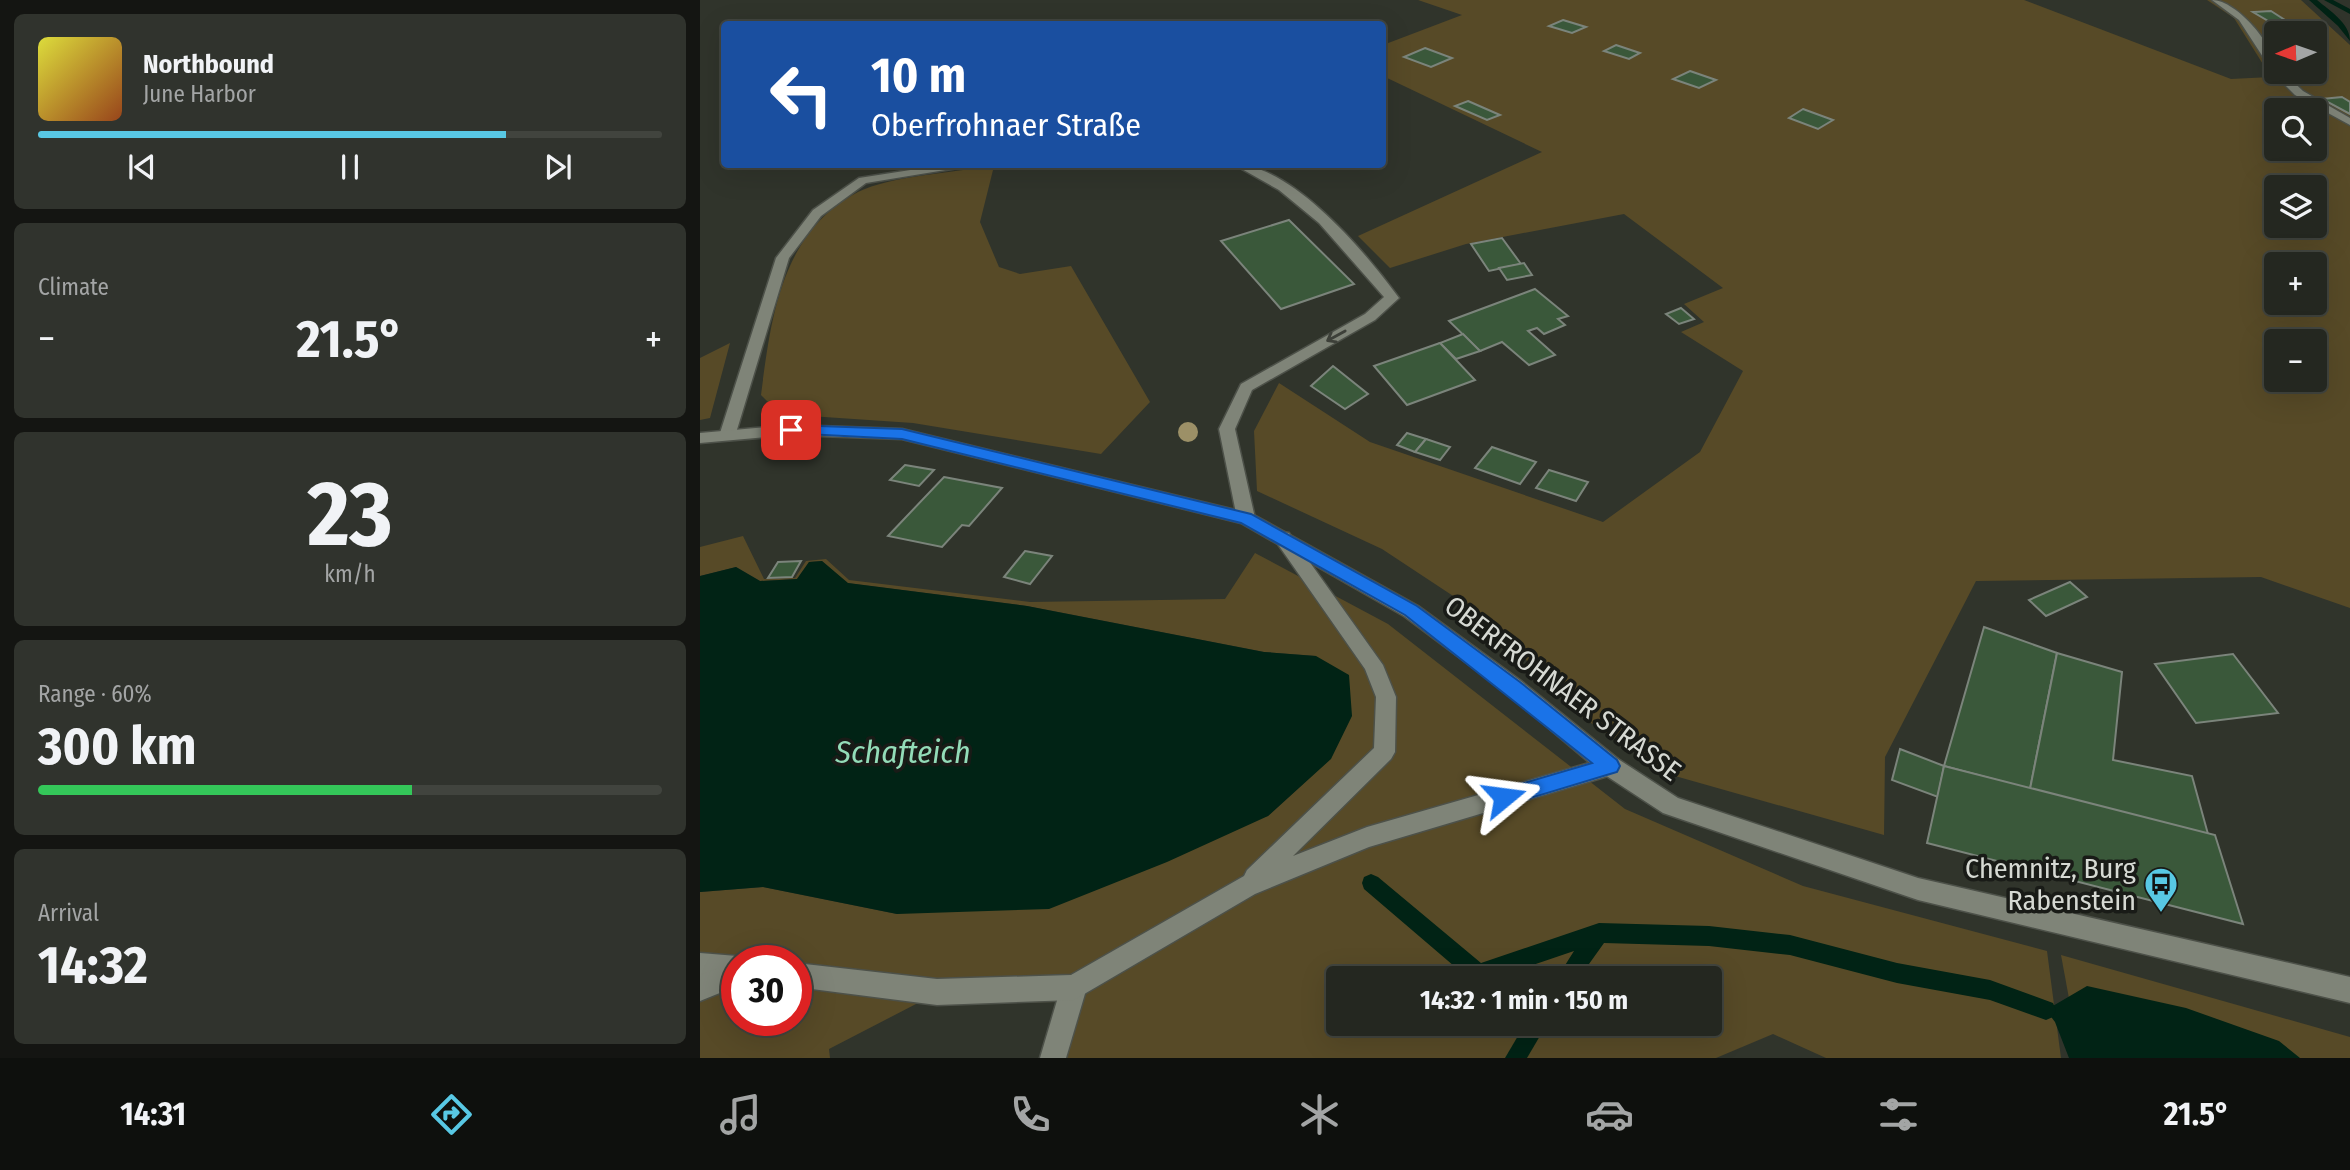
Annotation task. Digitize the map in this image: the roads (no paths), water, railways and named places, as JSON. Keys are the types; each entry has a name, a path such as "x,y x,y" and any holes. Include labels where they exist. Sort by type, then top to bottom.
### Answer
{"main road":[{"path":"2216,0 2242,18 2264,51"},
{"path":"2290,84 2299,93 2350,122"},
{"path":"728,433 783,258 817,213 863,180 948,168"},
{"path":"1246,518 1227,429 1246,387 1370,317 1392,298 1369,267 1300,201 1248,168"},
{"name":"OBERFROHNAER STRASSE","path":"700,438 728,433 791,430 902,434 1246,518 1411,611 1514,687 1610,766 1671,806 1880,877 2350,990"},
{"path":"1247,886 1384,752 1386,697 1373,664 1283,538"},
{"path":"812,977 937,992 1074,987 1247,886 1367,837 1610,766"},
{"path":"700,965 721,968"},
{"path":"700,988 721,978"},
{"path":"1053,1058 1074,987"}],"water":[{"name":"Schafteich","path":"822,561 848,583 1027,606 1264,652 1316,656 1349,675 1352,716 1331,759 1268,816 1167,862 1049,909 897,914 763,887 700,892 700,576 736,567 760,581 797,579 809,562"},
{"path":"2087,986 2186,1008 2279,1041 2300,1058 2069,1058 2055,1022 2046,1010"}],"waterway":[{"path":"2313,0 2341,25 2350,39"},
{"path":"2328,0 2350,12"},
{"path":"1371,883 1478,974 1599,933"},
{"path":"1576,966 1599,933"},
{"path":"1599,933 1709,936 1790,945 1897,973 1990,990 2046,1010"},
{"path":"1515,1058 1529,1036"}],"place":[{"name":"Chemnitz, Burg Rabenstein","path":"2161,914"}]}
